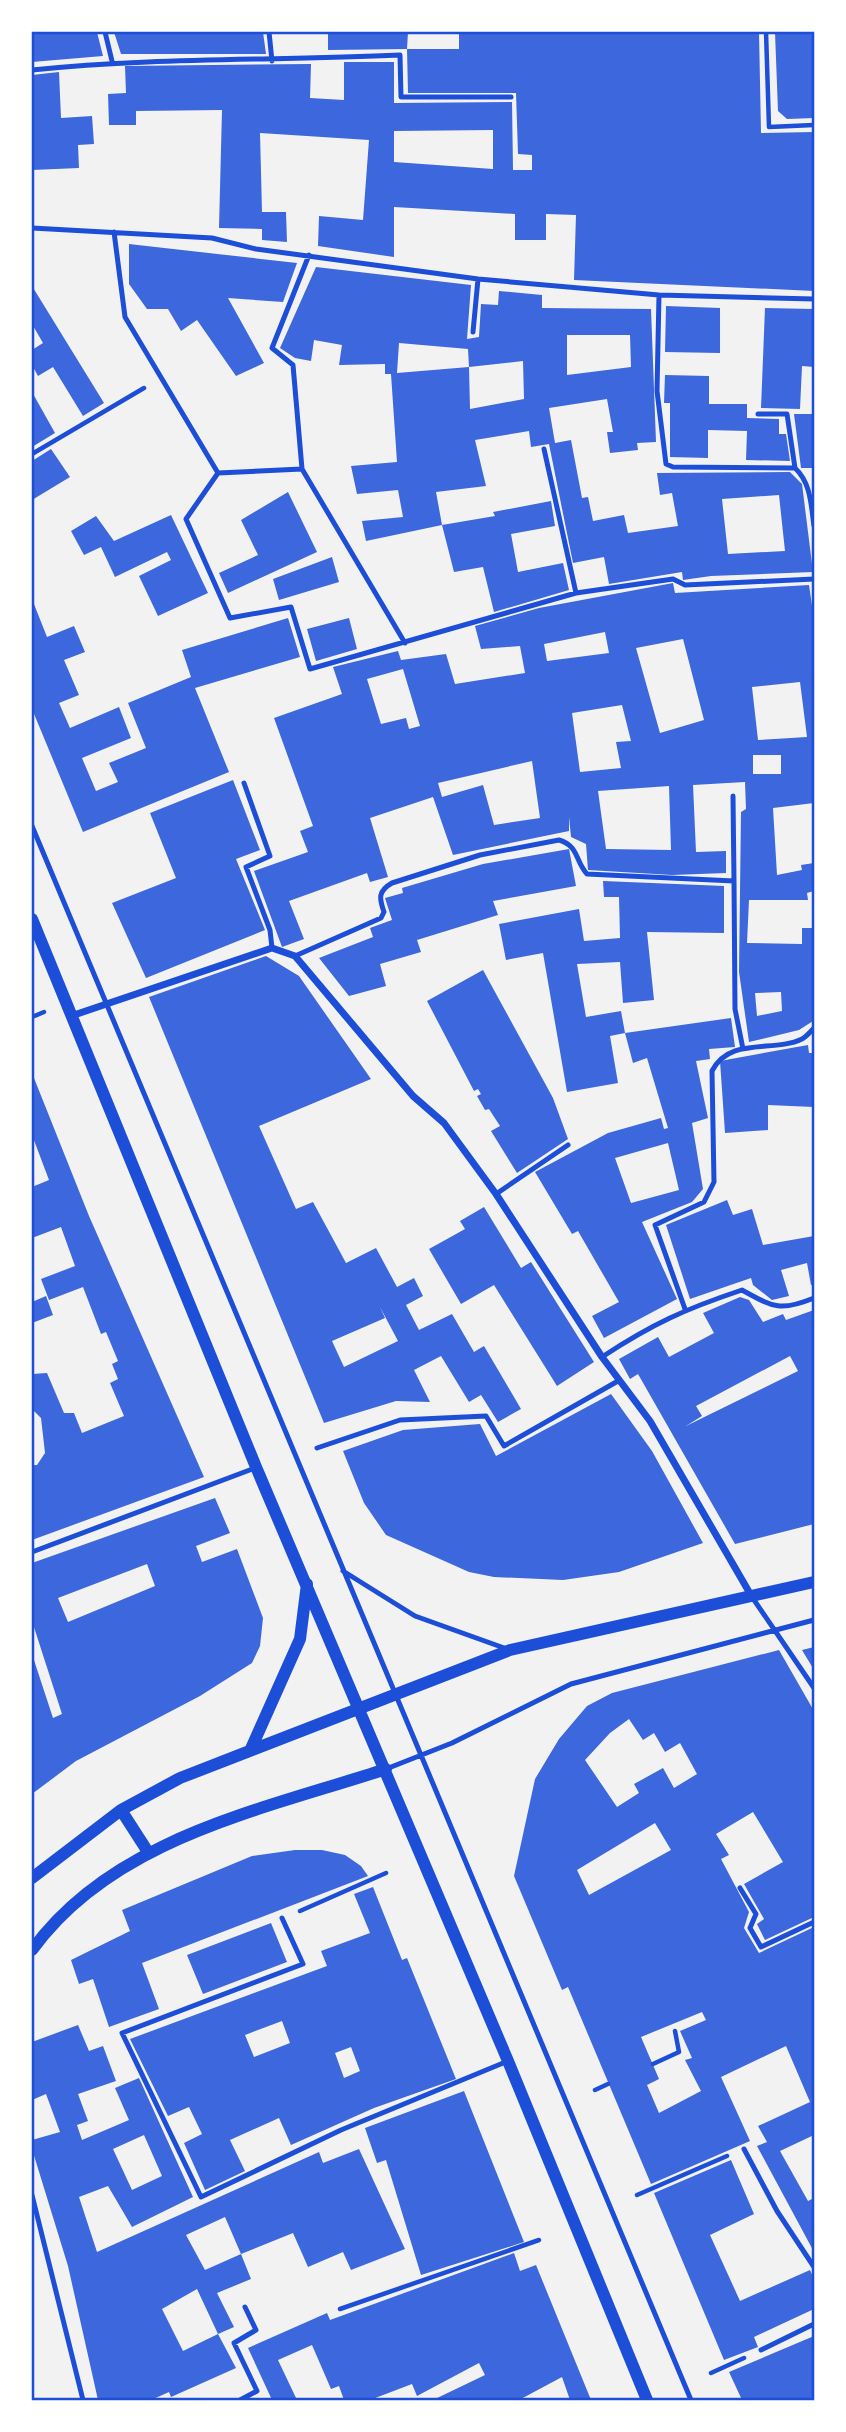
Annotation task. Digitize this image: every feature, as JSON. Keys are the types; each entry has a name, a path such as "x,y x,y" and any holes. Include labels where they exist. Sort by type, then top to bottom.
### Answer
{"street":[{"path":"32,919 256,1468 509,2061 647,2400"},
{"path":"71,1016 272,948 295,956 414,1096 444,1122 496,1194 618,1381 650,1421 752,1597"},
{"path":"32,1878 121,1810 180,1778 510,1650 814,1582"},
{"path":"250,1751 300,1639 307,1583"},
{"path":"32,1950 44,1932 100,1884 148,1852 280,1801 386,1769"},
{"path":"121,1810 148,1852"}],"lane":[{"path":"105,32 113,61"},
{"path":"269,32 272,61"},
{"path":"32,70 113,61 272,61 400,55 401,97 511,97"},
{"path":"32,228 212,238 256,249 478,279 659,295 814,299"},
{"path":"114,232 125,317 218,473"},
{"path":"309,255 272,348 293,365 302,469 405,643"},
{"path":"473,332 478,279"},
{"path":"659,295 657,391 666,464 673,467 795,468"},
{"path":"758,414 787,414 795,468 803,475 812,491 814,526"},
{"path":"544,449 576,593"},
{"path":"218,473 302,469"},
{"path":"218,473 186,519 230,618 291,607 310,668 576,593 673,579 685,585 814,579"},
{"path":"244,783 271,856 246,867 270,930 272,948"},
{"path":"733,796 735,1009 743,1049"},
{"path":"32,826 691,2400"},
{"path":"295,956 381,918 384,912 379,898 383,888 392,883 480,855 559,840 569,843 578,854 580,866 587,874 734,881"},
{"path":"685,1309 655,1225 704,1202 714,1182 712,1071 717,1061 743,1049 802,1039 814,1028"},
{"path":"496,1194 568,1145"},
{"path":"602,1357 651,1324 685,1309 742,1290 772,1307 791,1308 814,1298"},
{"path":"317,1448 400,1420 486,1416 504,1446 618,1381"},
{"path":"32,1552 256,1468"},
{"path":"343,1571 415,1616 510,1650"},
{"path":"752,1597 777,1629 814,1688"},
{"path":"386,1769 422,1755 571,1684 814,1620"},
{"path":"740,1888 756,1913 750,1928 761,1947 814,1922"},
{"path":"282,1919 303,1964 122,2033 201,2197 341,2130 509,2061"},
{"path":"744,2149 777,2211 814,2267"},
{"path":"32,2195 83,2400"},
{"path":"240,2400 257,2391 234,2343 256,2330 246,2307"},
{"path":"761,2350 814,2323"}],"path":[{"path":"766,32 769,127 814,125"},
{"path":"32,454 162,377"},
{"path":"282,1919 386,1873"},
{"path":"653,2064 679,2052 675,2031"},
{"path":"594,2090 608,2084"},
{"path":"637,2195 744,2149"},
{"path":"340,2309 538,2240"},
{"path":"711,2373 761,2350"}],"building":[{"path":"32,32 97,32 103,56 32,62"},
{"path":"114,32 263,32 266,54 121,54"},
{"path":"328,32 408,32 407,49 328,50"},
{"path":"459,32 759,32 761,133 814,132 814,291 574,280 576,215 546,214 546,240 515,240 515,214 394,207 394,257 318,246 319,216 363,220 369,140 260,133 262,212 286,212 287,242 262,240 262,229 219,228 222,110 136,111 136,125 109,125 108,94 126,93 125,66 311,64 310,98 344,100 344,62 394,62 394,103 512,102 513,170 532,170 532,155 518,154 516,93 408,93 407,49 459,49","holes":["493,130 493,169 394,162 394,131"]},
{"path":"775,32 814,32 814,118 787,119 778,111"},
{"path":"59,72 61,118 92,116 94,144 78,145 79,168 32,170 32,75"},
{"path":"129,244 297,263 283,302 228,298 264,363 236,376 197,320 181,331 168,309 147,309 129,284"},
{"path":"316,267 471,285 467,339 479,337 481,304 498,305 499,291 542,295 542,308 651,309 656,442 637,443 638,450 610,453 607,432 613,432 607,399 549,408 555,443 571,440 582,498 588,497 593,521 624,515 628,533 678,526 672,493 660,495 657,473 790,472 802,484 813,572 711,576 683,580 682,572 609,584 604,557 573,563 549,444 531,447 529,431 475,440 486,486 436,492 442,525 366,541 362,521 403,517 398,490 357,494 351,466 397,462 391,374 385,374 385,364 339,365 342,345 314,340 311,361 295,358 280,348","holes":["567,335 630,335 631,367 567,375","399,343 468,349 469,367 397,373","523,361 524,399 470,409 469,367","779,495 785,551 728,554 722,499"]},
{"path":"32,286 104,403 83,416 53,367 38,376 32,365 32,350 43,343 32,324"},
{"path":"666,306 720,308 720,353 665,352"},
{"path":"765,308 814,309 814,367 802,366 800,409 761,408"},
{"path":"665,375 709,376 709,404 747,404 747,418 779,419 779,434 786,434 790,461 746,460 747,431 708,430 708,458 670,457 670,403 664,403"},
{"path":"32,392 55,433 32,447"},
{"path":"794,414 814,414 814,468 801,468"},
{"path":"51,449 70,477 32,500 32,461"},
{"path":"288,492 317,552 228,593 219,573 258,555 241,520"},
{"path":"551,501 555,526 511,534 518,572 563,563 569,590 494,612 483,567 454,572 442,525 495,516 493,512"},
{"path":"171,515 208,593 158,616 139,576 171,560 167,552 115,577 101,547 84,555 71,531 96,516 114,541"},
{"path":"332,557 339,582 279,600 273,579"},
{"path":"673,583 675,593 809,585 814,619 814,803 773,808 777,875 802,870 801,865 814,863 814,891 807,893 808,900 749,900 747,943 802,944 802,928 814,928 813,1021 799,1030 749,1042 739,972 741,812 746,809 745,782 693,785 696,852 726,851 726,873 672,875 588,870 586,844 571,837 569,817 569,831 453,855 433,797 370,818 388,877 370,882 367,873 289,901 304,939 282,947 254,871 308,852 300,831 313,826 274,718 342,694 333,667 398,651 401,660 446,654 455,684 525,673 520,646 481,649 475,626 539,608","holes":["605,632 609,653 547,661 544,644","683,639 704,720 660,733 636,648","403,669 420,726 409,729 406,718 381,724 367,679","800,682 807,737 758,740 752,687","622,705 631,741 616,742 621,768 580,772 572,713","753,755 781,755 781,774 753,774","532,761 540,818 494,825 483,785 442,797 438,783","669,786 671,850 606,849 598,791","781,992 782,1011 757,1016 755,993"]},
{"path":"32,599 47,637 74,626 85,652 64,660 79,695 59,703 70,728 119,707 131,738 82,758 96,791 118,782 109,763 146,748 128,703 191,677 182,650 288,618 300,657 195,688 229,772 83,832 32,709"},
{"path":"349,618 357,649 316,661 307,629"},
{"path":"233,780 260,850 236,859 265,930 146,978 112,903 176,878 150,813"},
{"path":"569,849 576,886 493,901 498,915 417,940 421,952 380,964 386,986 349,996 319,958 373,937 370,928 392,920 385,898 403,893 402,888 483,864"},
{"path":"603,881 724,886 724,933 647,932 654,1000 623,1003 620,962 577,964 586,1017 621,1011 625,1033 610,1036 618,1083 567,1092 543,953 506,960 499,924 579,909 584,941 620,938 619,897 604,897"},
{"path":"266,956 299,976 371,1079 259,1126 296,1209 313,1202 346,1263 376,1248 397,1287 414,1278 423,1296 406,1305 419,1330 452,1314 474,1352 484,1346 521,1409 498,1422 481,1395 469,1402 441,1356 414,1370 430,1402 396,1401 324,1423 149,997","holes":["380,1307 398,1341 344,1367 332,1341 385,1318"]},
{"path":"483,970 553,1098 568,1139 517,1173 491,1131 500,1126 489,1109 485,1110 477,1096 481,1094 478,1089 474,1091 427,1001"},
{"path":"731,1018 735,1047 709,1049 710,1059 696,1061 708,1118 692,1123 703,1189 692,1202 642,1222 677,1299 604,1338 592,1316 619,1302 578,1231 572,1234 535,1172 608,1133 661,1118 664,1129 668,1128 647,1058 633,1063 625,1033","holes":["668,1143 679,1190 631,1203 615,1158"]},
{"path":"808,1045 809,1053 814,1053 814,1107 768,1105 768,1130 725,1133 720,1061"},
{"path":"32,1073 89,1216 204,1477 32,1540 32,1465 37,1465 45,1453 41,1418 32,1409 32,1374 47,1373 64,1413 74,1413 82,1433 124,1416 110,1383 118,1379 112,1364 118,1361 106,1332 101,1334 83,1287 49,1300 41,1279 75,1266 61,1227 32,1238 32,1187 49,1180 32,1135"},
{"path":"727,1200 733,1215 752,1209 763,1245 814,1236 814,1284 811,1285 807,1263 781,1270 789,1296 772,1300 753,1285 751,1278 690,1299 666,1225"},
{"path":"484,1207 521,1268 531,1262 594,1362 557,1386 494,1285 461,1304 429,1249 465,1229 460,1221"},
{"path":"46,1296 53,1315 32,1323 32,1302"},
{"path":"740,1297 749,1300 763,1322 783,1314 786,1320 814,1310 814,1524 735,1544 638,1374 630,1379 619,1359 658,1337 669,1357 714,1333 703,1313","holes":["790,1356 798,1371 686,1426 702,1416 696,1406"]},
{"path":"611,1394 652,1451 703,1543 619,1572 563,1580 494,1577 469,1572 386,1535 364,1503 343,1451 403,1430 480,1424 496,1456"},
{"path":"215,1498 230,1533 196,1546 202,1562 237,1549 263,1618 260,1646 252,1663 200,1696 76,1761 32,1794 32,1654 53,1718 62,1714 32,1621 32,1563","holes":["147,1564 155,1586 68,1622 58,1598"]},
{"path":"814,1647 814,1670 802,1650"},
{"path":"779,1650 814,1711 814,1917 765,1940 757,1924 764,1919 744,1884 783,1862 753,1812 716,1834 729,1855 721,1859 749,1912 744,1928 759,1953 814,1927 814,2135 780,2151 808,2201 814,2198 814,2252 757,2146 767,2142 758,2126 810,2102 786,2046 721,2077 750,2141 651,2184 568,1987 562,1990 514,1876 535,1779 559,1739 587,1706 612,1693","holes":["629,1719 643,1740 654,1733 665,1752 680,1743 697,1774 674,1788 663,1768 634,1784 639,1793 617,1807 585,1760 610,1733","655,1823 671,1850 589,1895 577,1870","702,2012 706,2020 680,2031 692,2058 685,2060 701,2091 659,2113 647,2085 659,2079 641,2037"]},
{"path":"295,1850 322,1850 345,1855 361,1866 368,1876 142,1963 159,2009 109,2027 93,1979 79,1984 71,1960 130,1931 122,1910 252,1856"},
{"path":"373,1887 402,1960 407,1958 456,2079 374,2108 291,2145 279,2118 230,2140 245,2171 205,2190 184,2143 202,2134 189,2107 168,2116 130,2039 327,1966 321,1951 370,1933 354,1894","holes":["282,2021 290,2043 254,2057 245,2035","351,2047 360,2071 344,2078 335,2053"]},
{"path":"271,1923 287,1962 203,1994 187,1955"},
{"path":"78,2025 89,2051 103,2046 116,2081 78,2094 88,2121 77,2125 82,2140 129,2120 115,2088 139,2078 193,2197 132,2227 108,2186 79,2197 97,2252 319,2152 323,2163 359,2149 405,2249 351,2270 343,2252 308,2267 293,2233 241,2254 251,2279 217,2293 234,2327 218,2334 236,2368 171,2397 169,2392 151,2400 98,2400 68,2266 32,2149 32,2140 60,2132 46,2094 32,2100 32,2042","holes":["144,2135 162,2176 132,2190 113,2149","225,2217 241,2254 205,2270 186,2235","197,2289 218,2334 183,2351 162,2309"]},
{"path":"464,2091 524,2242 421,2275 386,2160 377,2163 365,2128"},
{"path":"731,2160 754,2214 710,2235 740,2301 810,2270 814,2279 814,2309 754,2337 758,2347 724,2360 654,2193"},
{"path":"514,2253 520,2271 536,2265 591,2400 570,2400 562,2377 519,2400 433,2400 485,2375 479,2363 417,2396 412,2384 370,2400 344,2400 339,2386 331,2389 312,2345 278,2360 297,2400 272,2400 248,2348 327,2313 330,2320"},
{"path":"814,2336 814,2400 742,2400 729,2372"}]}
